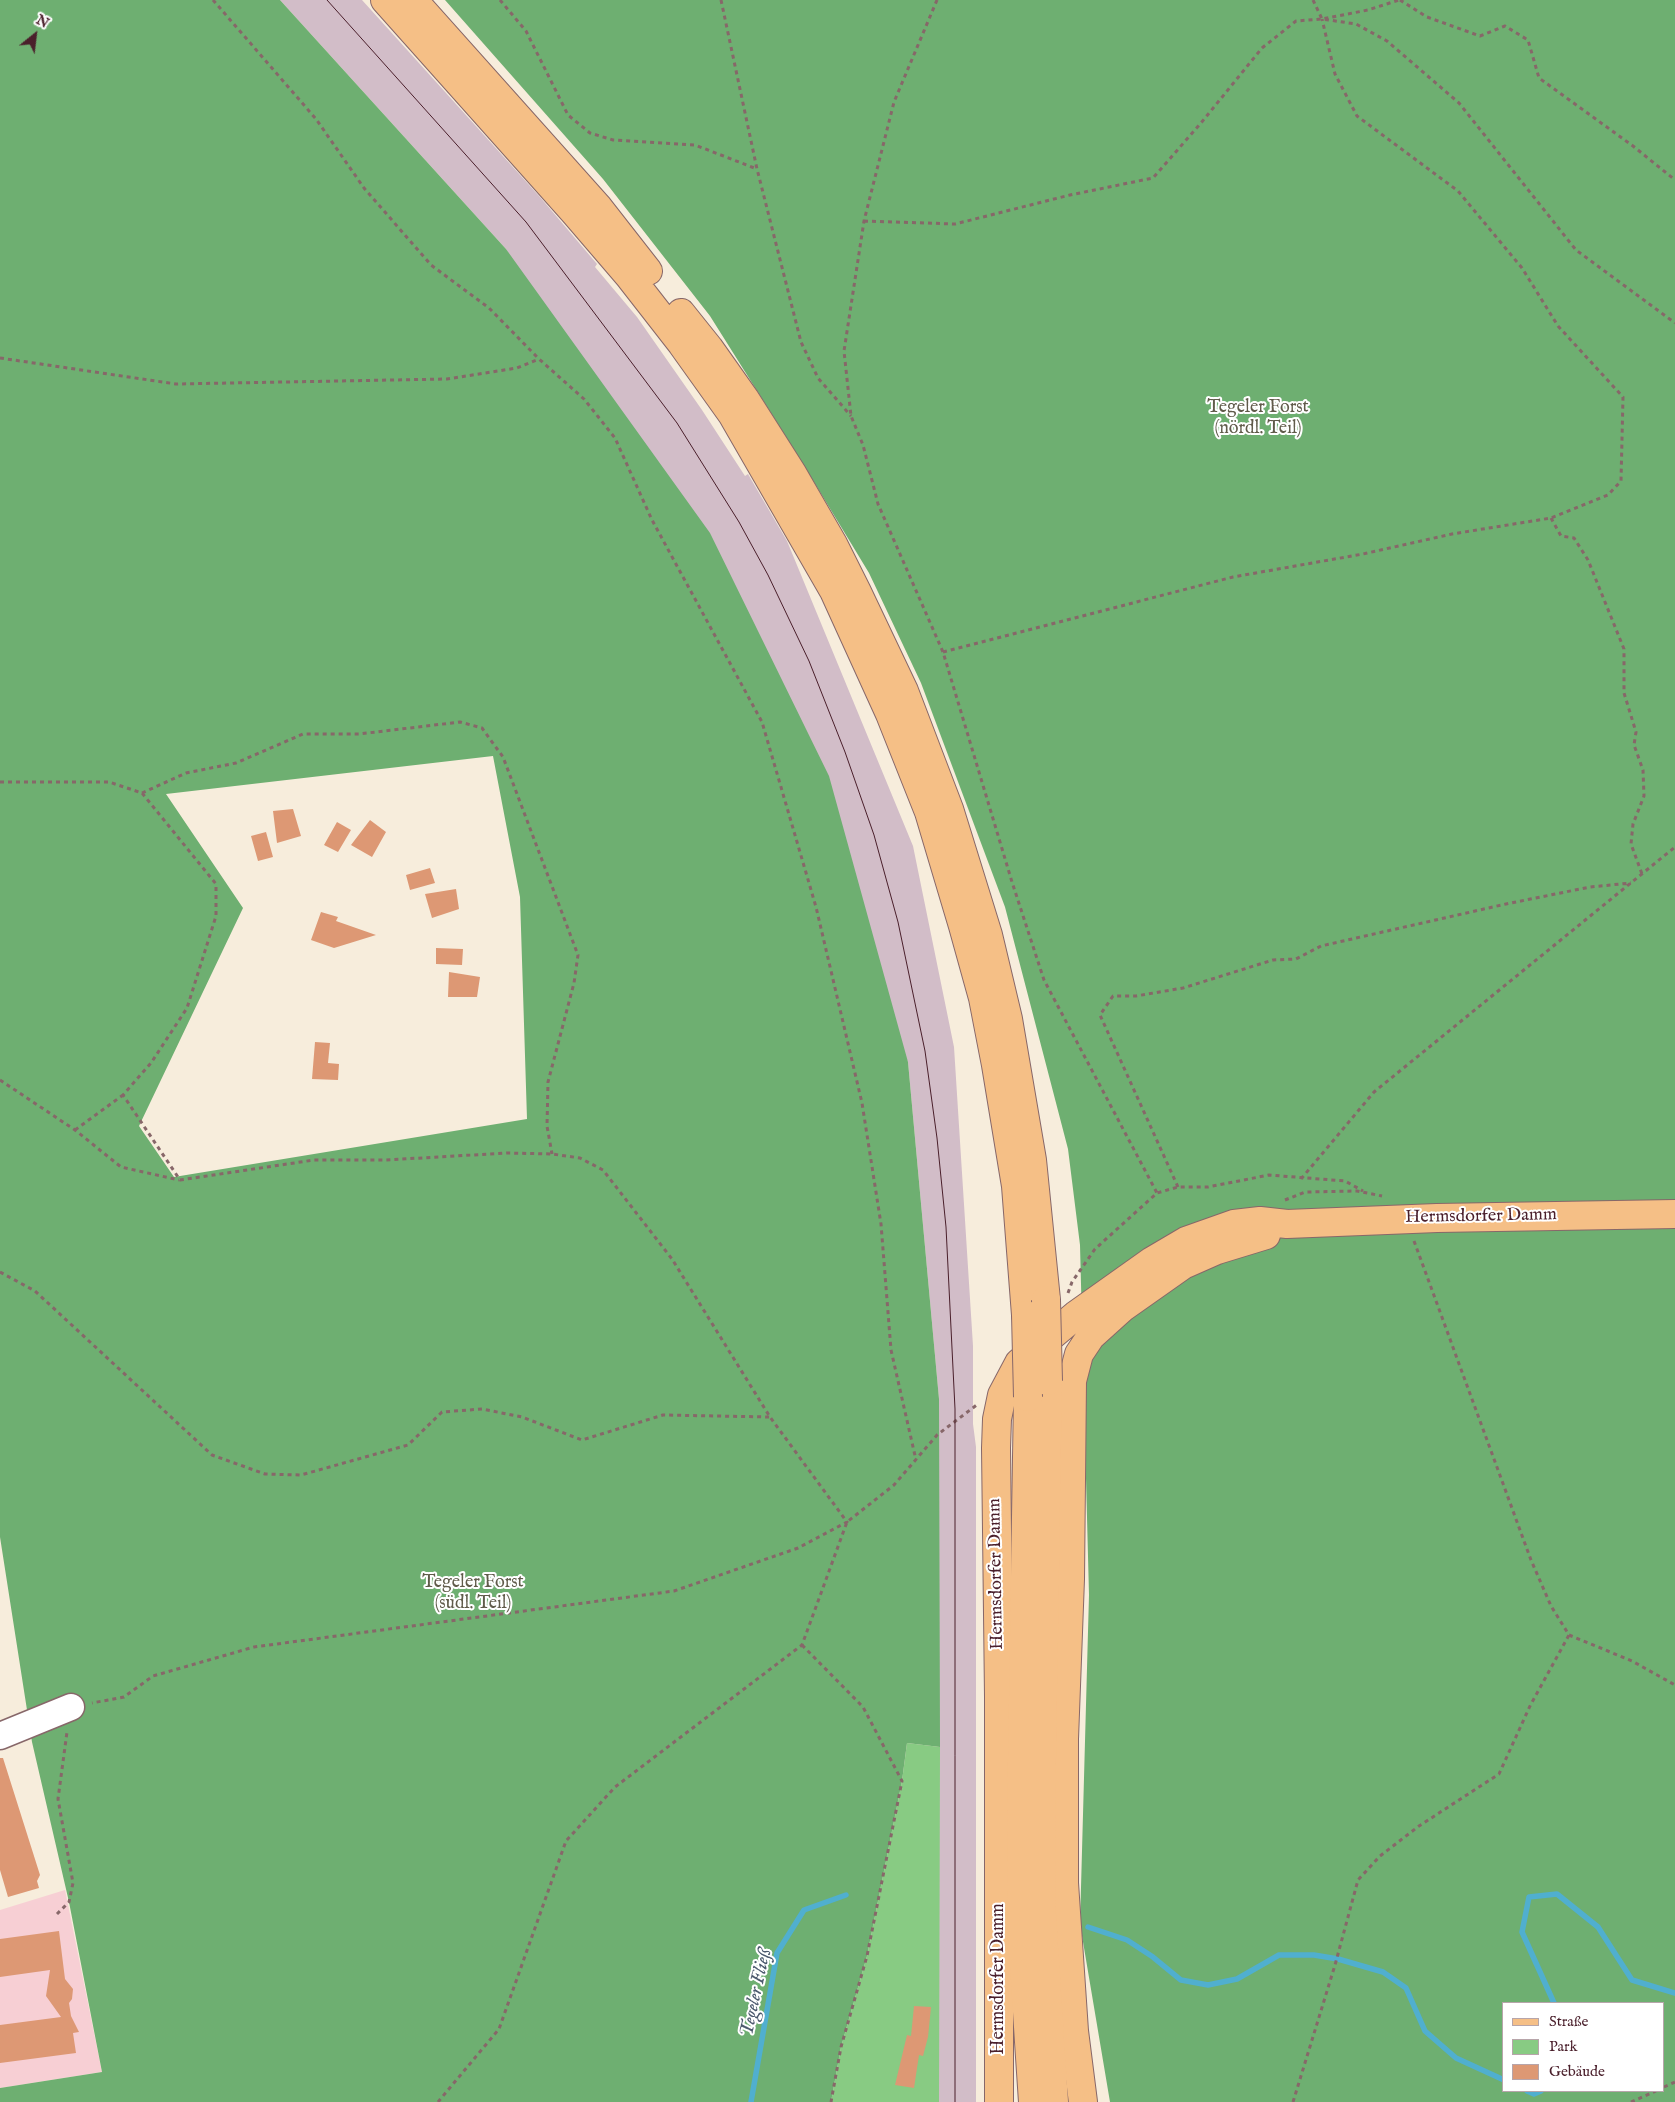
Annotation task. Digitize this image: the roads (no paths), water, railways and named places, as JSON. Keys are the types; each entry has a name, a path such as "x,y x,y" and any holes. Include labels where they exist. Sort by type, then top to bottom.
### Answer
{"main road":[{"path":"385,0 575,213 629,276 682,344 732,414 834,591 890,714 929,812 964,926 983,998 1016,1186 1046,1304"},
{"path":"413,0 598,207 709,348 745,399 792,474 833,544 904,692 945,800 988,935 1008,1019 1023,1099 1038,1210 1046,1304 1038,1389 1021,1816 1024,1990 1033,2102"},
{"name":"Hermsdorfer Damm","path":"999,2102 998,1518 995,1496 997,1419 1002,1395 1019,1363 1076,1315 1152,1261 1186,1241 1234,1224 1260,1221 1287,1224 1437,1218 1675,1214"},
{"name":"Hermsdorfer Damm","path":"1083,2102 1074,2032 1064,1883 1064,1739 1070,1579 1072,1381 1079,1354 1083,1348 1106,1320 1122,1308 1183,1265 1217,1250 1272,1234 1287,1224"},
{"path":"1038,1389 1042,1915 1054,2102"},
{"path":"1022,2102 1024,1990"}],"street":[{"path":"0,1736 71,1707"}],"waterway":[{"name":"Tegeler Fließ","path":"1554,2002 1522,1932 1529,1897 1557,1894 1598,1927 1632,1980 1675,1993"},
{"name":"Tegeler Fließ","path":"751,2102 777,1953 804,1910 846,1895"},
{"name":"Tegeler Fließ","path":"1088,1927 1127,1940 1153,1957 1181,1980 1208,1985 1237,1979 1279,1955 1314,1955 1338,1959 1383,1972 1406,1988 1425,2031 1456,2058 1502,2079"},
{"name":"Tegeler Fließ","path":"1529,2092 1534,2094 1539,2092"}],"tram line":[{"path":"327,0 526,222 677,423 739,522 768,575 809,661 845,752 874,835 898,922 925,1051 937,1138 946,1227 955,1409 955,2102"}],"park label":[{"name":"Tegeler Forst (nördl. Teil)","path":"1258,418"},
{"name":"Tegeler Forst (südl. Teil)","path":"473,1594"}]}
